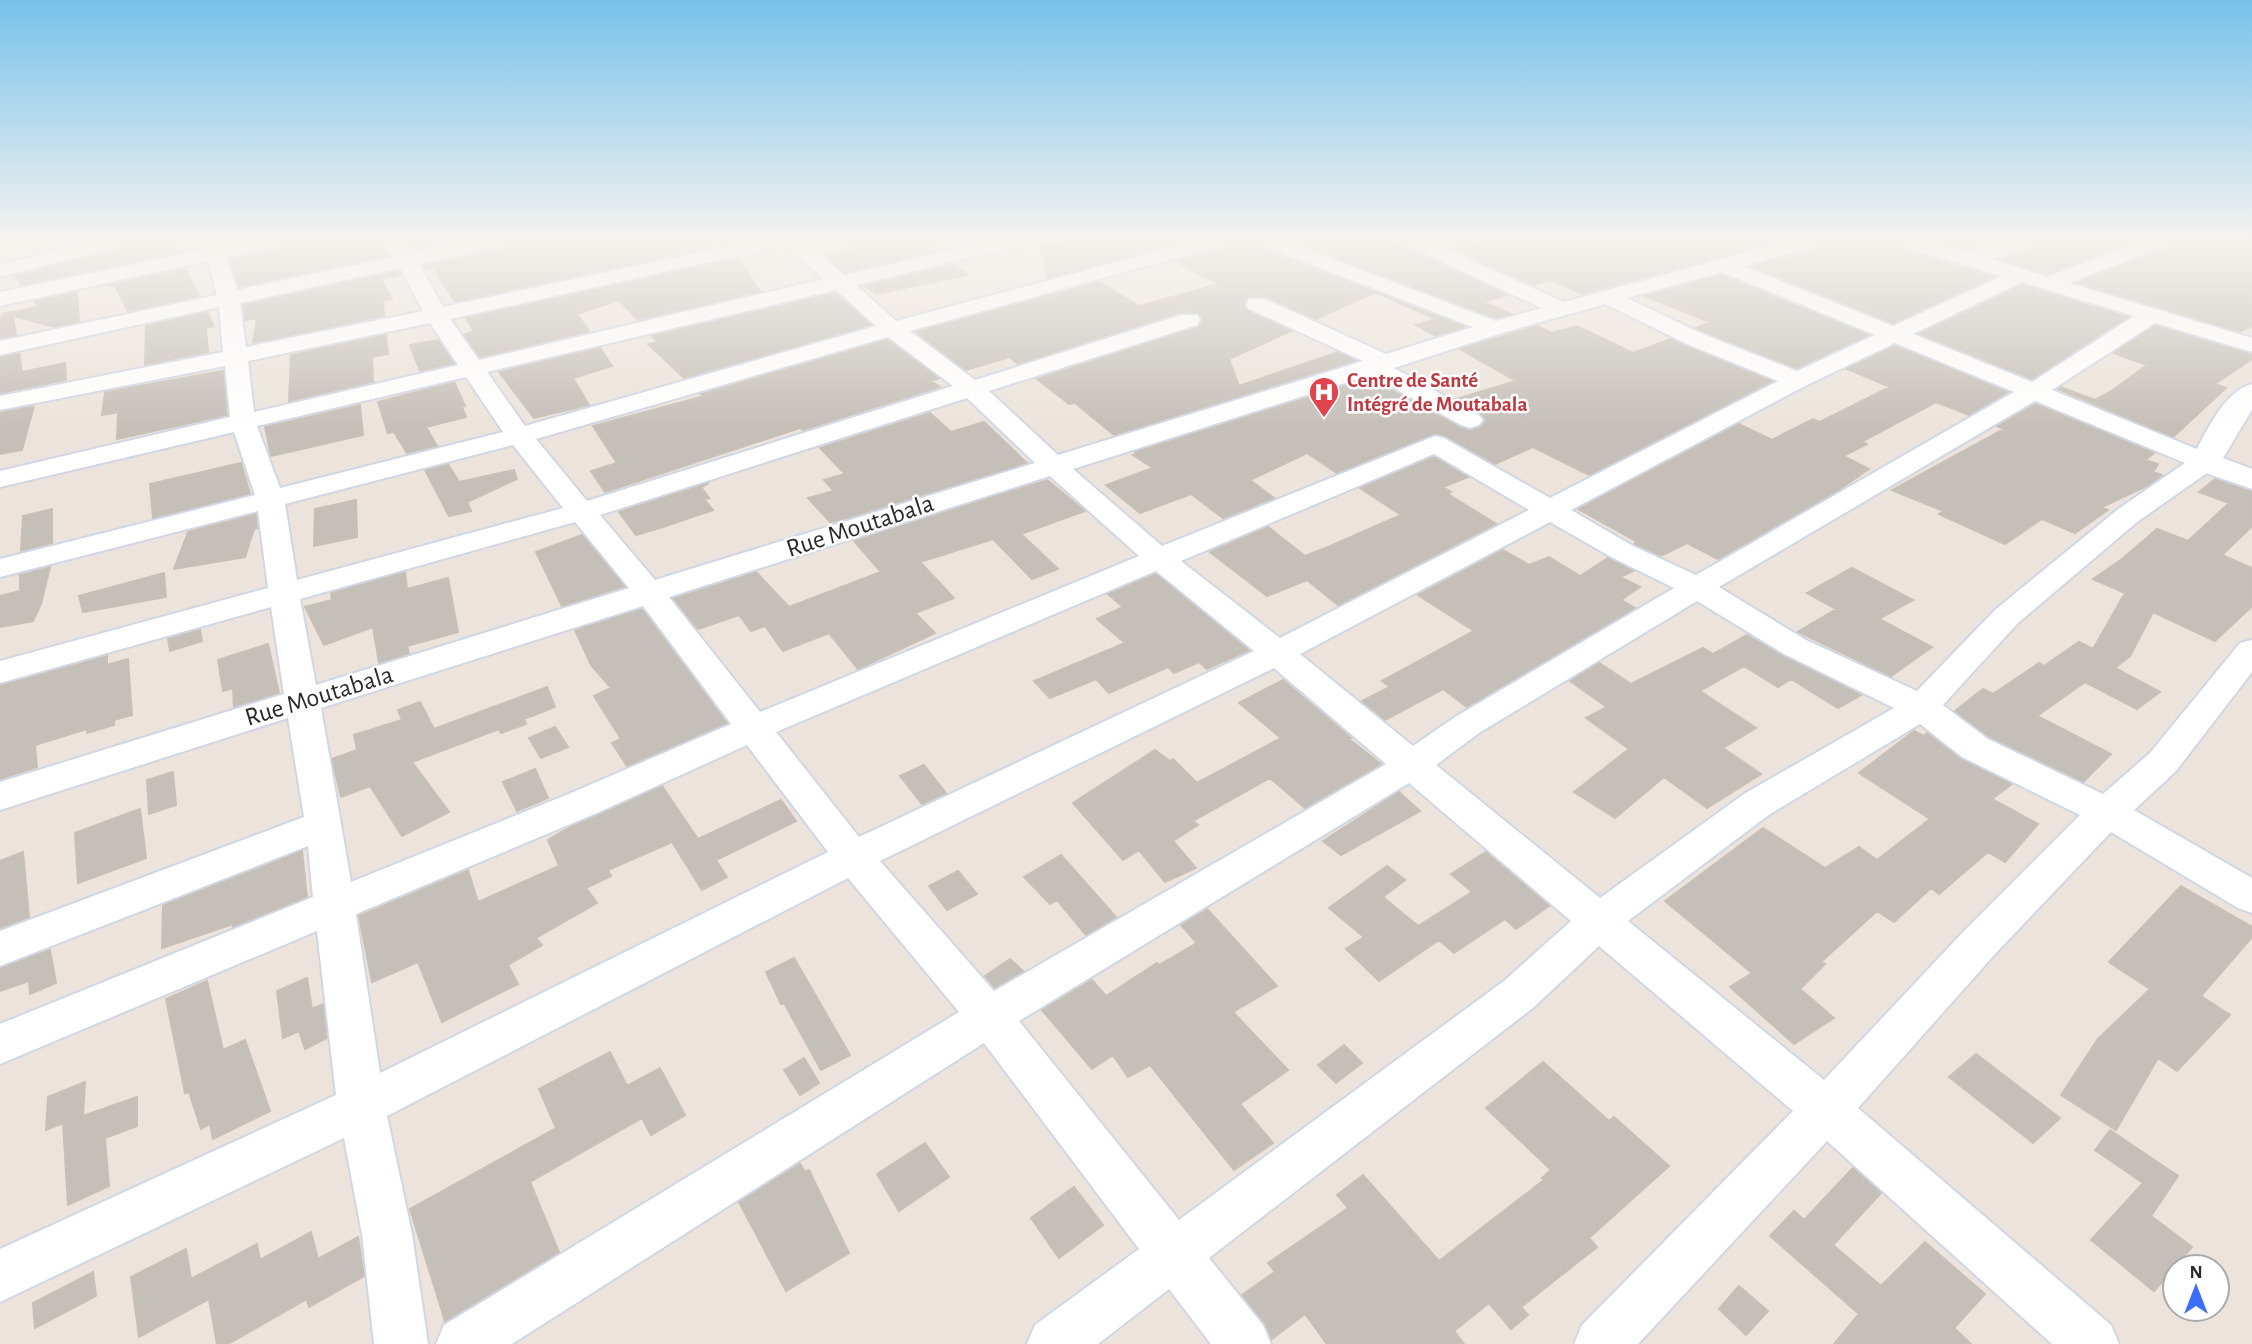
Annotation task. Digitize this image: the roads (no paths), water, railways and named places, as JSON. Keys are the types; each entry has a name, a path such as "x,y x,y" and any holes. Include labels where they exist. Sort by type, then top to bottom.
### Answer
{"street":[{"path":"0,348 203,304"},
{"path":"230,304 243,422 270,499 324,824 361,1107 387,1234 401,1344"},
{"path":"431,304 519,436 649,593 853,857 989,1016 1244,1344"},
{"path":"0,403 235,357 484,304"},
{"path":"0,480 746,304"},
{"path":"863,304 892,329 971,388 1158,558 1277,653 1826,1110 2092,1344"},
{"path":"0,568 519,436 985,304"},
{"path":"1257,304 1380,365 1470,420"},
{"path":"1435,304 1494,328"},
{"path":"1550,304 1561,309"},
{"name":"Rue Moutabala","path":"0,796 1053,465 1494,328 1581,304"},
{"path":"1621,304 1695,339 1798,380"},
{"path":"1816,304 2036,390 2252,480"},
{"path":"0,1276 361,1107 853,857 1277,653 1798,380 1893,336 1974,304"},
{"path":"2117,304 2252,345"},
{"path":"463,1344 989,1016 1412,765 1467,726 1697,587 2036,390 2153,314"},
{"path":"0,672 583,510 1189,320"},
{"path":"1054,1344 1519,994 1600,920 1757,804 1922,707 2006,618 2127,516 2205,462 2235,411 2252,393"},
{"path":"0,1044 584,803 753,727 1435,444 1623,552 1697,587 1795,647 1922,707 1975,748 2107,812 2252,897"},
{"path":"1601,1344 1826,1110 1980,942 2107,812 2163,762 2252,650"},
{"path":"0,949 324,824"}],"place":[{"name":"Centre de Santé Intégré de Moutabala","path":"1324,419"}]}
